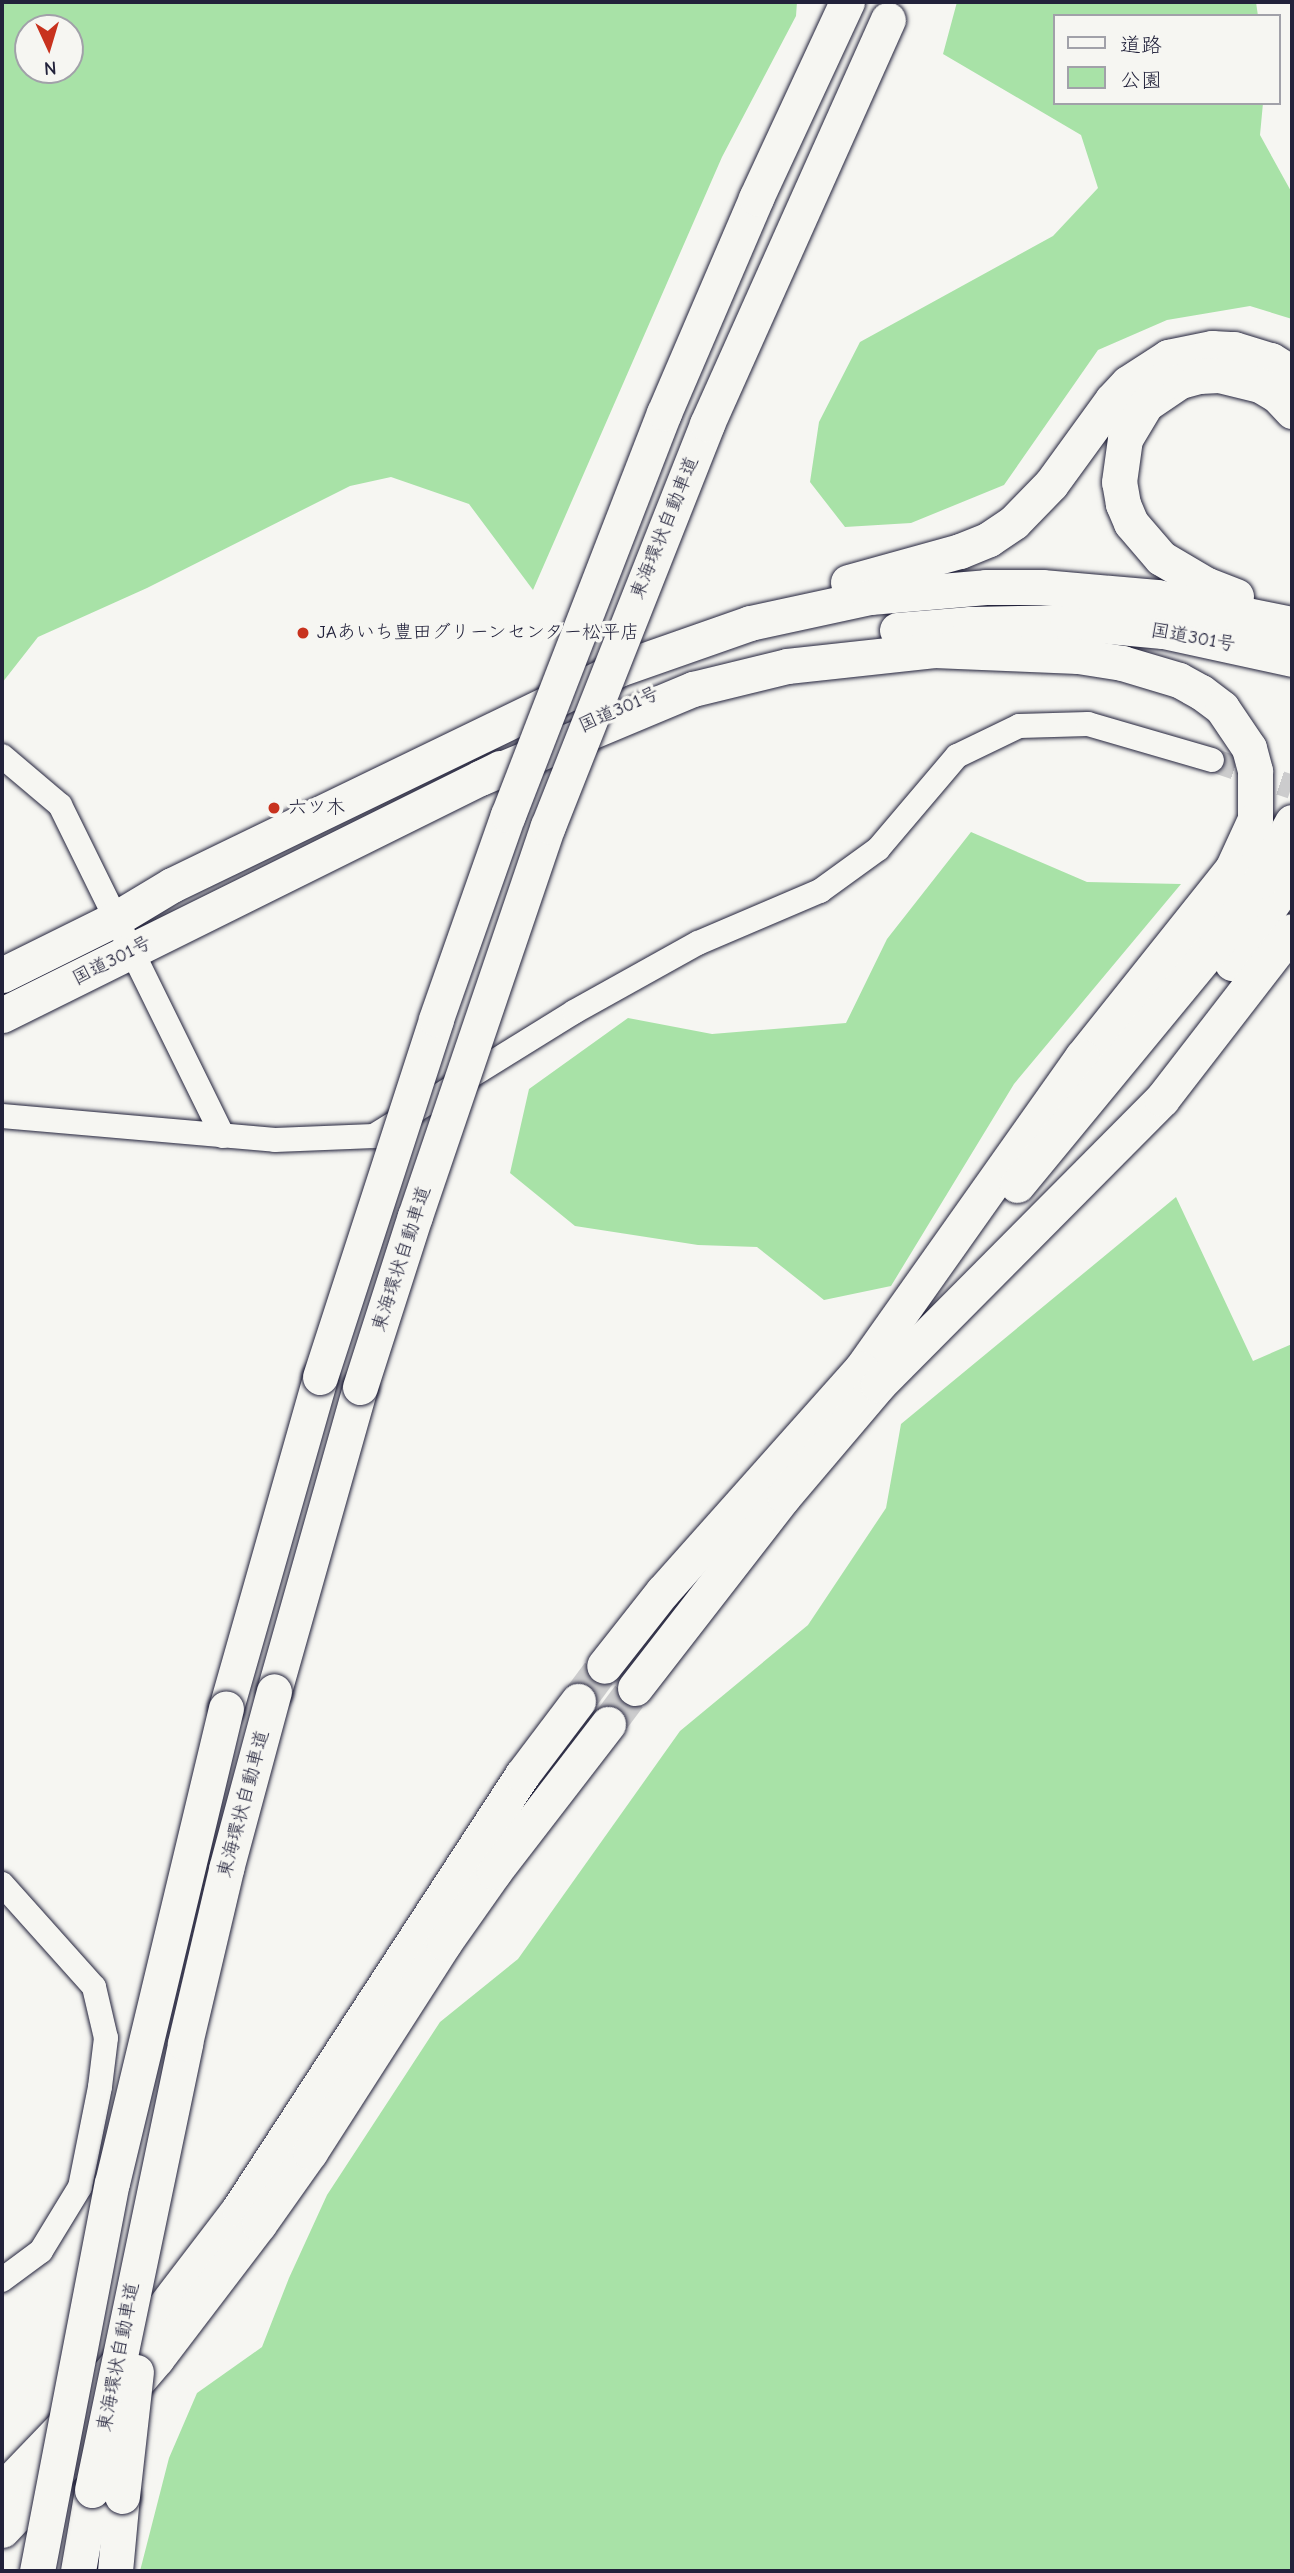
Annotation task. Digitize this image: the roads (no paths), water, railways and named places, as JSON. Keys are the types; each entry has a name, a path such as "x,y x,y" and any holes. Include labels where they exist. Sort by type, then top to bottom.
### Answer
{"highway":[{"name":"東海環状自動車道","path":"32,2571 135,2082 226,1708 320,1377 436,1019 508,816 664,413 756,198 847,2"},
{"name":"東海環状自動車道","path":"78,2571 107,2493 185,2043 226,1869 360,1387 468,1059 563,788 707,424 893,11"},
{"path":"619,669 753,611 960,551 989,539 1033,505 1096,419 1128,383 1168,357 1190,351 1234,349 1271,360 1292,373"},
{"path":"1292,411 1278,396 1239,378 1219,375 1180,381 1146,404 1135,421 1120,460 1119,482 1123,504 1131,523 1161,558 1207,585 1292,613"},
{"name":"国道301号","path":"2,975 117,918 172,885 619,669 750,623 870,597 986,587 1042,587 1157,597 1292,624"},
{"name":"国道301号","path":"2,1015 133,953 187,921 598,718 684,682 769,654 871,634 970,624 1066,622 1164,631 1292,659"},
{"path":"480,778 693,690 788,666 921,651 1032,652 1122,663 1179,680 1201,692 1222,708 1249,748 1258,795 1255,819 1232,869 1104,1027 869,1377 784,1496 635,1688"},
{"path":"869,1377 1189,979 1260,881 1292,822"},
{"path":"869,1377 1234,960 1292,873"},
{"path":"604,1666 663,1591 869,1377 1162,1099 1292,931"},
{"path":"2,2490 74,2415 155,2319 239,2209 522,1775 578,1701"},
{"path":"2,2530 81,2446 157,2358 259,2224 310,2152 444,1943 608,1724"},
{"path":"107,2493 115,2571"}],"street":[{"path":"2,1116 275,1140 374,1136 575,1012 698,943 820,891 878,849 957,756 1019,726 1087,724 1212,760"},
{"path":"2,756 60,805 223,1136"},
{"path":"2,1884 94,1987 106,2038 100,2087 80,2187 41,2251 2,2280"}],"tunnel":[{"path":"1212,760 1292,787"},
{"path":"578,1701 604,1666"},
{"path":"608,1724 635,1688"}],"place":[{"name":"JAあいち豊田グリーンセンター松平店","path":"303,633"},
{"name":"六ツ木","path":"274,808"}]}
